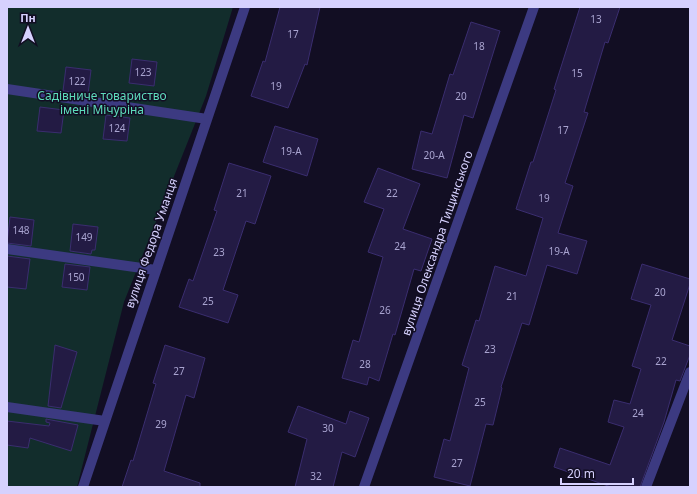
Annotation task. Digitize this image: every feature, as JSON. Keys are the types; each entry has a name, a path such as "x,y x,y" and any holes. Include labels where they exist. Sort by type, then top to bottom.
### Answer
{"street":[{"name":"вулиця Федора Уманця","path":"83,487 245,7"},
{"name":"вулиця Олександра Тищинського","path":"364,487 534,7"},
{"path":"7,89 207,119"},
{"path":"7,249 156,270"},
{"path":"646,487 690,372"},
{"path":"7,407 105,421"}],"green space":[{"name":"Садівниче товариство імені Мічуріна","path":"7,7 233,7 206,96 124,302 77,487 7,487"}],"building":[{"path":"280,7 320,7 307,65 305,64 288,108 251,96 263,61 265,62"},
{"path":"580,7 620,7 608,43 605,42 584,112 588,113 565,183 573,186 558,233 587,241 577,274 547,265 529,325 522,323 501,387 493,425 486,424 470,486 434,477 444,439 450,441 469,368 462,365 476,320 479,321 495,266 526,276 543,218 516,209 556,90 554,89"},
{"path":"471,22 500,31 473,118 464,115 447,178 412,169 421,131 432,134 450,74 453,75"},
{"path":"132,59 157,62 154,86 129,83"},
{"path":"66,67 91,70 88,94 63,91"},
{"path":"40,107 64,110 61,133 37,131"},
{"path":"106,115 130,118 127,141 103,139"},
{"path":"275,126 318,139 307,176 263,162"},
{"path":"229,163 271,176 255,224 246,221 223,290 238,295 228,323 179,307 189,279 193,281 217,211 214,210"},
{"path":"378,168 420,184 403,229 432,239 421,271 414,269 395,335 393,334 379,381 369,377 367,385 342,378 353,340 359,342 383,257 368,252 384,209 364,202"},
{"path":"10,217 34,220 31,246 7,243"},
{"path":"73,224 98,227 95,250 92,250 91,254 70,251"},
{"path":"7,256 30,259 26,289 7,287"},
{"path":"65,264 90,267 87,290 62,287"},
{"path":"642,264 690,279 690,284 672,340 690,346 690,355 680,381 676,380 664,422 640,487 611,487 554,467 560,448 610,465 624,427 608,422 614,400 630,404 641,369 632,366 651,305 631,299"},
{"path":"55,345 77,352 61,408 48,406"},
{"path":"165,345 205,358 194,398 186,395 164,471 200,483 200,487 122,487 131,460 133,461 156,384 153,383"},
{"path":"298,406 346,424 350,411 369,418 355,457 342,452 333,487 295,487 307,439 288,432"},
{"path":"46,419 78,425 71,451 30,438 28,448 7,445 7,421 49,426 50,423 46,422"}]}
